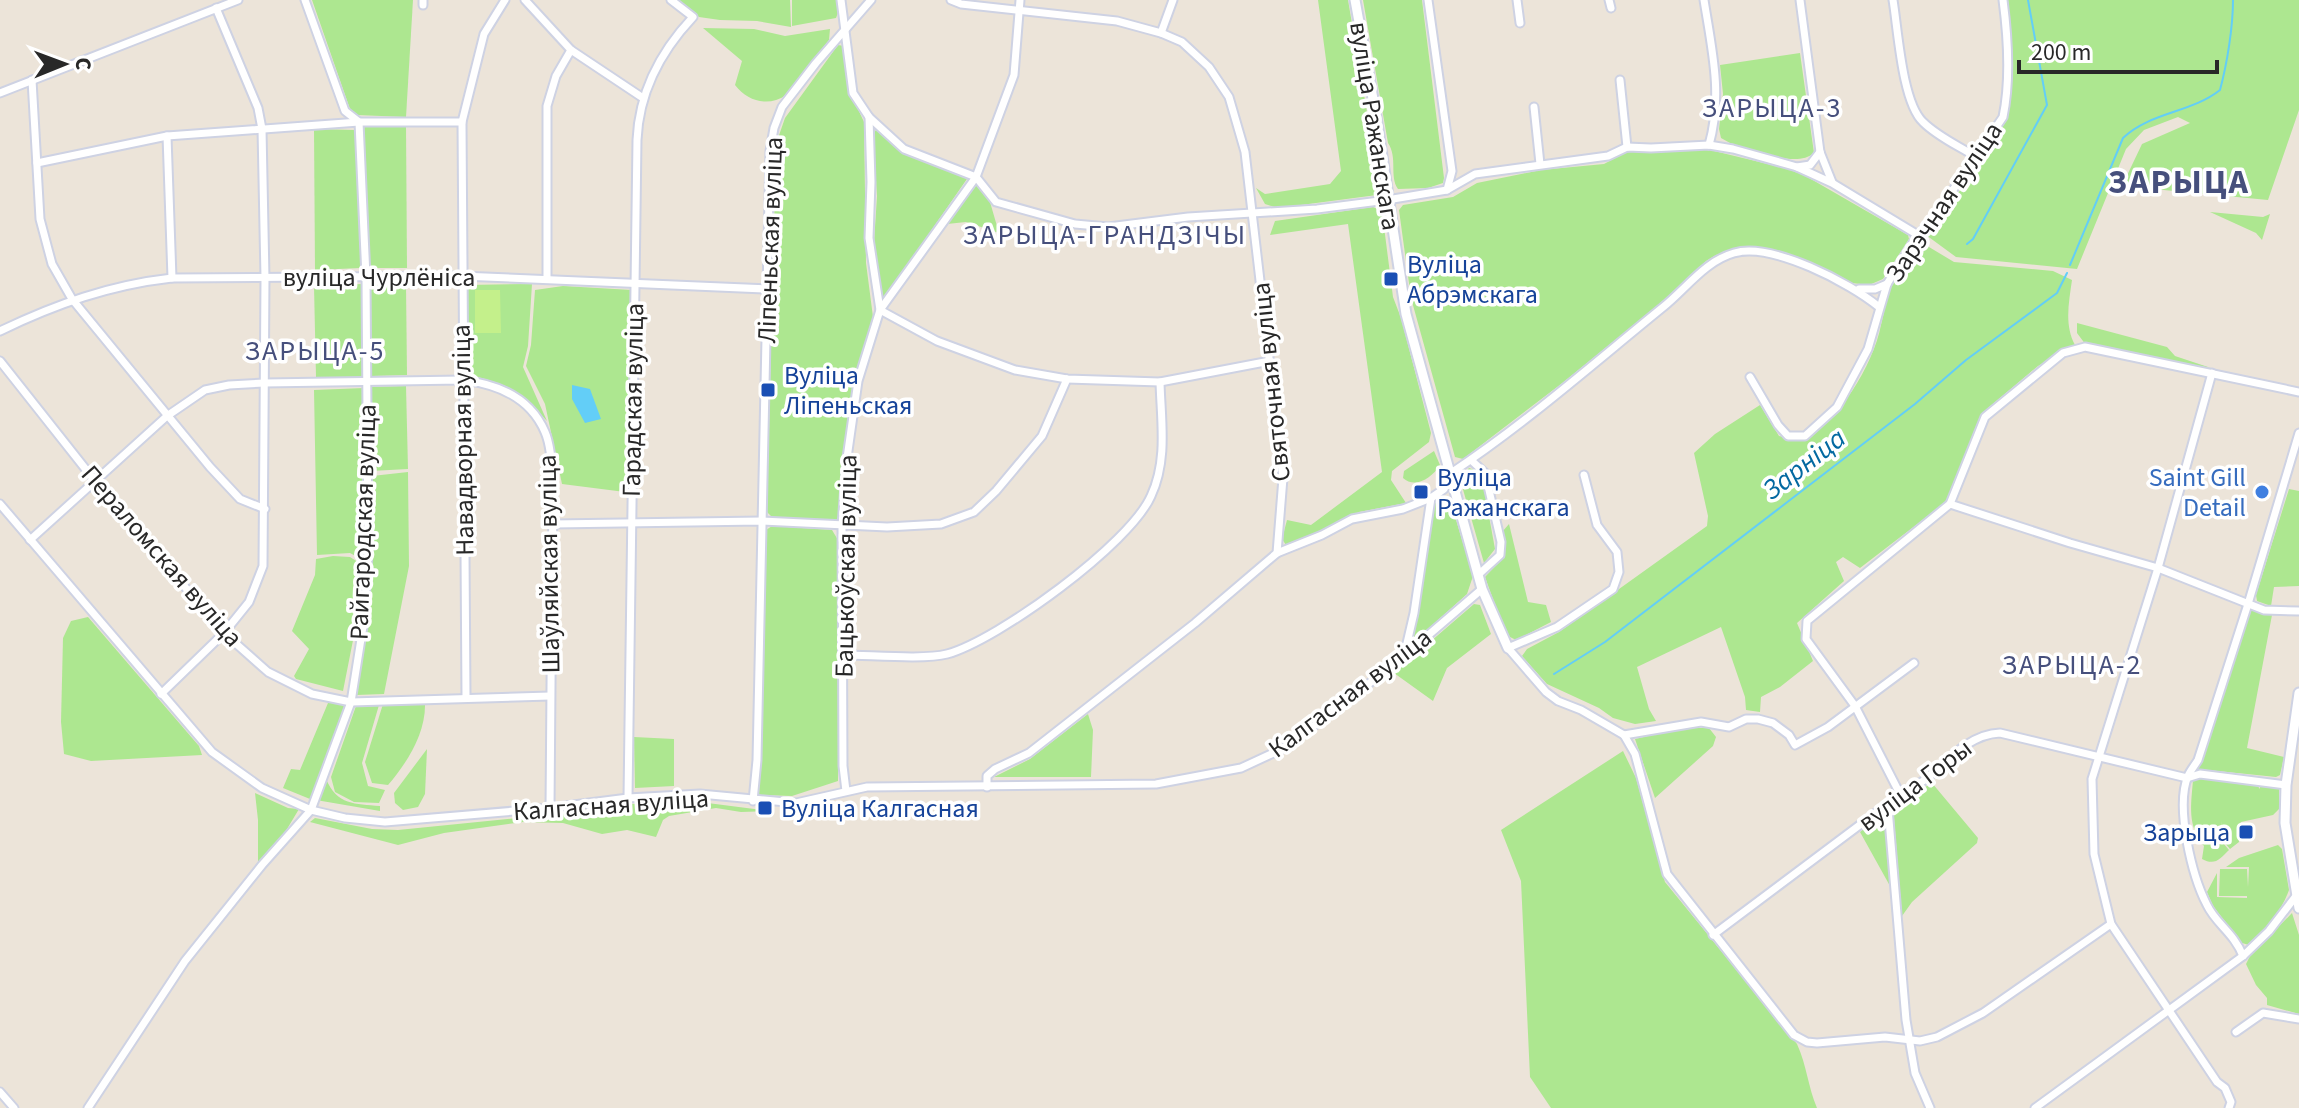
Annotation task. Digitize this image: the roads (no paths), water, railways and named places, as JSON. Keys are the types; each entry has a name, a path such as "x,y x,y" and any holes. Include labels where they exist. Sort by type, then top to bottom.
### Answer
{"street":[{"path":"0,93 238,0"},
{"path":"305,0 345,111 359,122"},
{"name":"Навадворная вуліца","path":"466,697 462,122 484,34 505,0"},
{"path":"525,0 571,50 643,98"},
{"name":"Гарадская вуліца","path":"628,798 637,140 643,98 674,38 693,17 671,0"},
{"path":"841,0 853,93 869,117 904,149 976,177 996,202 1075,224 1108,227 1188,217 1317,209 1447,190 1475,174 1608,156 1627,147 1709,145 1797,167 1832,183 1918,235"},
{"name":"Ліпеньская вуліца","path":"753,801 757,760 770,151 782,107 871,0"},
{"name":"Святочная вуліца","path":"951,0 961,4 1117,21 1161,33 1182,42 1209,67 1229,97 1245,152 1283,478 1277,553"},
{"name":"Бацькоўская вуліца","path":"846,791 843,766 842,526 847,458 858,381 880,310 976,177 1014,75 1020,0"},
{"path":"1161,33 1173,0"},
{"name":"вуліца Ражанскага","path":"1355,0 1406,314 1482,589 1508,648 1546,692 1624,735"},
{"path":"1428,0 1452,171 1447,190"},
{"path":"1517,0 1520,23"},
{"path":"1704,0 1718,100 1709,145"},
{"path":"1800,0 1820,152 1832,183"},
{"path":"1893,0 1908,97 1915,113 1924,123 1976,157"},
{"name":"Зарэчная вуліца","path":"1750,377 1783,431 1796,438 1821,425 1837,407 1858,371 1878,322 1879,307 1887,284 1918,235 1933,219 2003,117 2008,56 2003,0"},
{"path":"161,694 224,633 249,602 263,566 265,278 262,129 258,108 216,8"},
{"path":"547,278 547,106 556,76 571,50"},
{"path":"32,80 40,219 52,264 72,299 167,416 240,499 265,509"},
{"path":"1620,80 1627,147"},
{"path":"1534,107 1540,164"},
{"path":"869,117 869,238 880,310 937,341 1015,370 1067,379 1160,382 1270,361"},
{"path":"37,163 167,136 359,122 462,122"},
{"name":"Райгародская вуліца","path":"311,810 351,702 365,606 368,382 359,122"},
{"path":"167,136 172,278"},
{"path":"1797,167 1810,165 1820,152"},
{"path":"987,787 987,776 995,769 1029,753 1195,623 1277,553 1352,519 1403,509 1444,489 1451,473 1681,293 1717,259 1737,252 1756,251 1787,259 1851,287 1879,307"},
{"name":"вуліца Чурлёніса","path":"0,331 72,299 128,284 172,278 461,276 767,289"},
{"path":"1851,287 1875,289 1887,284"},
{"path":"1930,1108 1915,1073 1906,1020 1888,808 1900,794 1855,706 1806,639 1804,631 1807,621 1950,504 1985,417 2063,353 2085,347 2299,392"},
{"name":"Пераломская вуліца","path":"0,361 95,481 224,633 268,672 312,694 351,702 550,696"},
{"path":"2212,373 2158,568 2092,779 2094,854 2111,924 2217,1082 2225,1088 2231,1102 2229,1108"},
{"path":"553,524 761,521 887,527 941,524 974,512 996,491 1042,436 1067,379"},
{"name":"Шаўляйская вуліца","path":"30,540 167,416 205,390 264,383 462,380 493,385 507,391 537,417 550,447 553,524 550,808"},
{"path":"844,655 944,655 966,647 1026,611 1082,569 1131,525 1151,497 1163,456 1160,382"},
{"path":"2243,956 2236,940 2208,908 2193,870 2187,842 2187,778 2198,760 2299,433"},
{"path":"1471,460 1485,473 1501,542 1500,555 1478,575"},
{"path":"1508,648 1557,627 1613,589 1619,572 1617,552 1597,525 1584,475"},
{"path":"1404,656 1414,613 1431,498"},
{"name":"Калгасная вуліца","path":"0,504 212,752 262,788 311,810 345,818 385,822 700,794 796,803 867,787 1156,784 1241,768 1282,749 1404,656 1482,589"},
{"path":"1950,504 2158,568 2248,604 2276,611 2299,611"},
{"path":"1914,663 1828,727 1795,745 1789,735 1773,723 1758,719 1746,719 1729,727 1701,722 1624,735 1635,754 1667,874 1713,935 1794,1035 1817,1043 1885,1037 1911,1040 1937,1037 1983,1013 2111,924"},
{"path":"2299,693 2286,785 2285,823 2299,908"},
{"name":"вуліца Горы","path":"1713,935 1985,733 2000,733 2187,778 2200,774 2286,785"},
{"path":"88,1108 185,961 311,810"},
{"path":"2035,1108 2243,956 2269,931 2296,896"},
{"path":"2236,1032 2263,1013 2299,1019"},
{"path":"0,1092 14,1108"}],"water":[{"path":"572,385 590,389 601,419 585,423 572,399"}],"waterway":[{"path":"1967,244 1973,239 2047,105 2028,0"},
{"name":"Зарніца","path":"2070,265 2123,138 2145,123 2196,104 2220,90 2229,45 2233,0"},
{"name":"Зарніца","path":"1554,674 1605,642 1915,404 1966,360 2057,293 2067,273"}],"place":[{"name":"Вуліца Абрэмскага","path":"1391,279"},
{"name":"Вуліца Ліпеньская","path":"768,390"},
{"name":"Вуліца Ражанскага","path":"1421,492"},
{"name":"Saint Gill Detail","path":"2262,492"},
{"name":"Вуліца Калгасная","path":"765,808"},
{"name":"Зарыца","path":"2246,832"}],"district":[{"name":"ЗАРЫЦА-3","path":"1772,108"},
{"name":"ЗАРЫЦА","path":"2179,182"},
{"name":"ЗАРЫЦА-ГРАНДЗІЧЫ","path":"1105,235"},
{"name":"ЗАРЫЦА-5","path":"315,351"},
{"name":"ЗАРЫЦА-2","path":"2072,665"}]}
